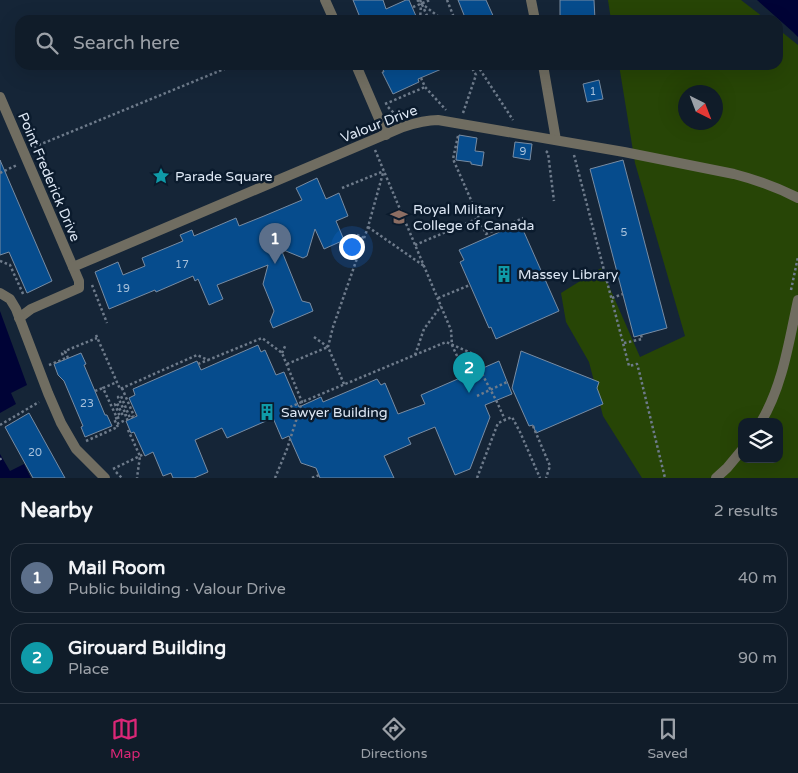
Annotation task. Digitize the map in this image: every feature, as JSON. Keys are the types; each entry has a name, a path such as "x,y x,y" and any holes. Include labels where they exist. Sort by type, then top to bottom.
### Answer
{"street":[{"path":"325,0 332,15"},
{"path":"531,0 533,15"},
{"path":"358,70 386,134"},
{"path":"544,70 556,140"},
{"name":"Point Frederick Drive","path":"0,97 73,267"},
{"name":"Valour Drive","path":"73,267 386,134 428,120 438,120 570,142 742,176 780,189 798,198"},
{"path":"19,318 31,309 79,288 79,281 73,267"},
{"path":"0,293 10,300 19,318 61,423 76,449 105,478"},
{"path":"763,418 769,408 786,360 798,300"},
{"path":"716,478 738,455"}],"path":[{"path":"412,7 420,1 430,0"},
{"path":"447,0 453,15"},
{"path":"420,1 420,15"},
{"path":"420,1 427,15"},
{"path":"420,1 436,15"},
{"path":"23,152 222,70"},
{"path":"462,116 476,75 473,70"},
{"path":"480,70 517,126"},
{"path":"421,78 425,87 451,115"},
{"path":"375,108 425,87"},
{"path":"458,131 453,159 486,234 523,218"},
{"path":"570,142 630,366 637,364 665,478"},
{"path":"375,149 451,330 452,345 465,373"},
{"path":"545,149 548,153 554,201"},
{"path":"2,179 0,174 20,164"},
{"path":"342,188 384,171"},
{"path":"328,348 333,327 368,227 384,171"},
{"path":"415,245 479,218"},
{"path":"368,227 424,266"},
{"path":"357,235 364,238"},
{"path":"0,261 10,265 26,298"},
{"path":"438,298 470,285"},
{"path":"95,292 107,323"},
{"path":"612,298 622,294"},
{"path":"415,355 424,329 441,306"},
{"path":"624,343 642,339 641,335"},
{"path":"54,363 64,359 62,353 65,351 96,336 120,389 122,388 136,416 116,424"},
{"path":"314,337 328,348 344,384"},
{"path":"198,364 262,338 282,353 302,402 275,478"},
{"path":"290,407 446,342 472,353 505,420"},
{"path":"282,353 286,344"},
{"path":"287,364 328,348"},
{"path":"65,351 68,358"},
{"path":"122,388 197,356 208,360"},
{"path":"95,391 117,382"},
{"path":"477,396 507,382"},
{"path":"103,388 117,418"},
{"path":"86,442 118,427 114,419 120,417 114,404 117,403 123,416 126,415 118,397 121,396 130,418"},
{"path":"0,425 49,397"},
{"path":"477,478 498,423 512,417 540,478"},
{"path":"533,426 550,466 546,478"},
{"path":"128,430 140,456 137,478"},
{"path":"113,469 144,454"},
{"path":"312,478 319,475"}],"green space":[{"path":"608,0 741,0 760,15 610,15"},
{"path":"783,33 798,45 798,478 642,478 603,416 589,362 566,322 561,293 601,268 640,357 685,336 635,163 620,70 783,70"}],"shaded area":[{"path":"757,0 798,0 798,37 783,23 783,15 774,15"},
{"path":"0,311 27,385 11,393 16,404 0,413"},
{"path":"0,454 10,471 24,464 31,478 0,478"}],"building":[{"path":"353,0 383,0 386,9 409,0 416,15 359,15"},
{"path":"458,0 486,0 493,15 464,15"},
{"path":"560,0 594,0 595,15 560,15"},
{"path":"383,70 439,70 418,79 419,82 393,94 382,72 384,72"},
{"path":"599,80 603,99 587,102 583,84"},
{"path":"459,135 477,138 475,151 484,152 482,166 456,160"},
{"path":"515,142 532,144 530,160 513,157"},
{"path":"0,160 52,281 27,293 9,252 0,255"},
{"path":"623,160 667,328 634,337 590,169"},
{"path":"317,178 326,199 339,193 348,216 336,221 344,240 324,249 315,229 307,256 303,258 281,249 302,301 310,303 313,311 273,328 270,321 274,311 263,284 268,265 217,285 223,299 209,305 198,279 195,281 193,276 109,309 95,272 118,262 123,275 145,266 142,258 183,241 180,235 192,230 194,236 236,218 239,226 302,200 296,188"},
{"name":"Massey Library","path":"520,223 559,311 496,339 491,327 489,328 460,262 464,260 459,250"},
{"name":"Sawyer Building","path":"258,345 261,352 265,350 276,375 284,372 299,407 321,397 323,402 377,379 381,385 385,383 398,414 425,404 421,395 499,361 512,394 485,405 490,417 470,469 455,475 435,427 408,438 411,444 384,456 394,478 320,478 316,468 301,463 289,436 282,439 273,418 227,438 222,428 195,440 208,472 194,478 173,478 171,473 163,476 153,452 145,456 134,432 131,433 126,421 137,416 129,398 135,395 133,389 197,361 201,370"},
{"path":"521,351 599,382 597,388 603,404 536,433 533,425 529,426 512,388"},
{"path":"81,353 86,364 84,365 105,415 107,415 112,426 85,437 81,427 83,426 64,381 58,375 54,364"},
{"path":"29,413 65,478 33,478 5,427"}],"place":[{"name":"Parade Square","path":"161,176"},
{"name":"Royal Military College of Canada","path":"399,217"},
{"name":"Mail Room","path":"275,264"},
{"name":"Massey Library","path":"504,274"},
{"name":"Girouard Building","path":"469,393"},
{"name":"Sawyer Building","path":"267,412"}]}
